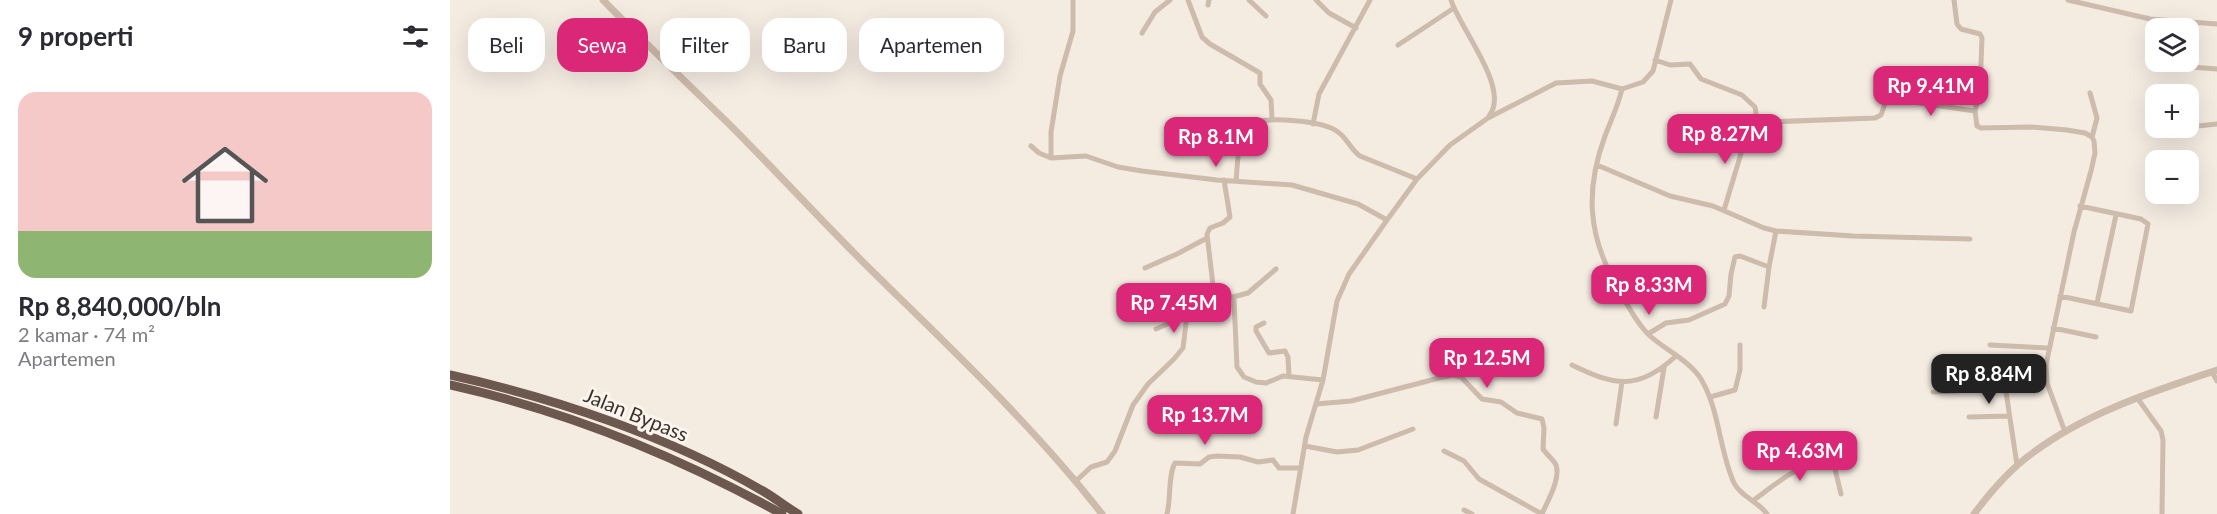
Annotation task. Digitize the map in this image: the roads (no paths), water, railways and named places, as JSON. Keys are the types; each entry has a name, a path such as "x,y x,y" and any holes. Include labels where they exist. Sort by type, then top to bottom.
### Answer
{"highway":[{"name":"Jalan Bypass","path":"450,375 549,400 658,441 736,477 798,514"},
{"name":"Jalan Bypass","path":"450,385 517,401 588,424 678,461 782,514"}],"street":[{"path":"603,0 972,368 1076,481 1102,514"},
{"path":"1051,158 1051,132 1060,76 1073,31 1072,0"},
{"path":"1142,33 1155,12 1170,0"},
{"path":"1188,0 1202,37 1216,48 1260,73 1260,84 1271,100 1272,119"},
{"path":"1249,0 1266,16"},
{"path":"1316,0 1329,13 1356,28"},
{"path":"1313,124 1319,94 1370,0"},
{"path":"1451,0 1479,54 1493,88 1494,107 1488,118"},
{"path":"1293,514 1305,446 1323,380 1333,318 1343,285 1387,220 1418,179 1450,145 1488,118 1556,83 1592,81 1622,89 1648,79 1653,71 1671,0"},
{"path":"1954,0 1957,24 1961,29 1980,34 1982,38 1980,89 1975,111 1977,126 1981,128 2031,127 2067,130 2085,133 2092,138"},
{"path":"2068,0 2149,18"},
{"path":"1398,45 1454,8"},
{"path":"2199,23 2217,24"},
{"path":"1655,60 1670,65 1690,64 1701,79 1742,95 1755,107 1756,112 1724,210"},
{"path":"2199,68 2217,69"},
{"path":"1622,89 1597,165 1591,194 1595,231 1600,250 1621,294 1648,334 1698,375 1710,397 1735,486 1754,500 1767,514"},
{"path":"2066,432 2047,383 2048,348 2080,206 2095,153 2092,138 2097,118 2090,93"},
{"path":"1752,120 1768,122 1875,118 1881,115 1886,101 1892,99 1975,111"},
{"path":"1236,181 1244,130 1250,123 1272,119 1325,125 1340,133 1354,152 1360,156 1418,179"},
{"path":"2199,126 2217,124"},
{"path":"1031,146 1039,153 1051,158 1086,156 1118,167 1292,186 1358,204 1387,220"},
{"path":"1597,165 1670,196 1724,210 1776,231 1852,236 1970,239"},
{"path":"1156,329 1205,309 1215,294 1207,238 1210,228 1230,217 1224,180"},
{"path":"2060,296 2131,311 2148,224 2141,219 2080,206"},
{"path":"2097,303 2116,215"},
{"path":"1764,307 1776,231"},
{"path":"1145,268 1207,238"},
{"path":"1648,334 1666,322 1689,320 1725,304 1729,296 1735,257 1740,256 1769,267"},
{"path":"1215,294 1233,297 1248,293 1276,269"},
{"path":"1233,297 1237,367 1240,373 1249,380 1266,383 1278,377 1289,376 1323,380"},
{"path":"1076,481 1091,467 1107,462 1115,451 1133,405 1148,384 1183,348 1187,315"},
{"path":"1264,323 1256,327 1256,331 1269,353 1285,351 1288,357 1289,376"},
{"path":"2053,328 2096,337"},
{"path":"1710,397 1735,390 1740,370 1740,345"},
{"path":"1990,345 2048,348"},
{"path":"1572,365 1602,379 1622,382 1645,378 1664,368 1676,356"},
{"path":"1656,417 1664,368"},
{"path":"1974,514 2017,465 2050,440 2138,399 2214,371 2217,381"},
{"path":"1316,404 1342,403 1443,377 1461,376 1482,399 1501,402 1517,412 1542,419 1544,451 1557,470 1555,483 1542,514 1479,479 1464,461 1444,451"},
{"path":"1616,424 1622,382"},
{"path":"1933,392 2047,383"},
{"path":"2005,386 2017,465"},
{"path":"2138,399 2161,431 2163,440 2162,514"},
{"path":"1969,417 2009,416"},
{"path":"1305,446 1337,452 1358,450 1413,429"},
{"path":"1167,514 1171,494 1172,467 1177,462 1200,464 1209,457 1221,456 1258,462 1274,461 1279,468 1301,468"},
{"path":"1754,500 1797,470 1809,465 1827,463 1832,464 1835,469 1841,494"},
{"path":"1464,510 1472,514"}]}
